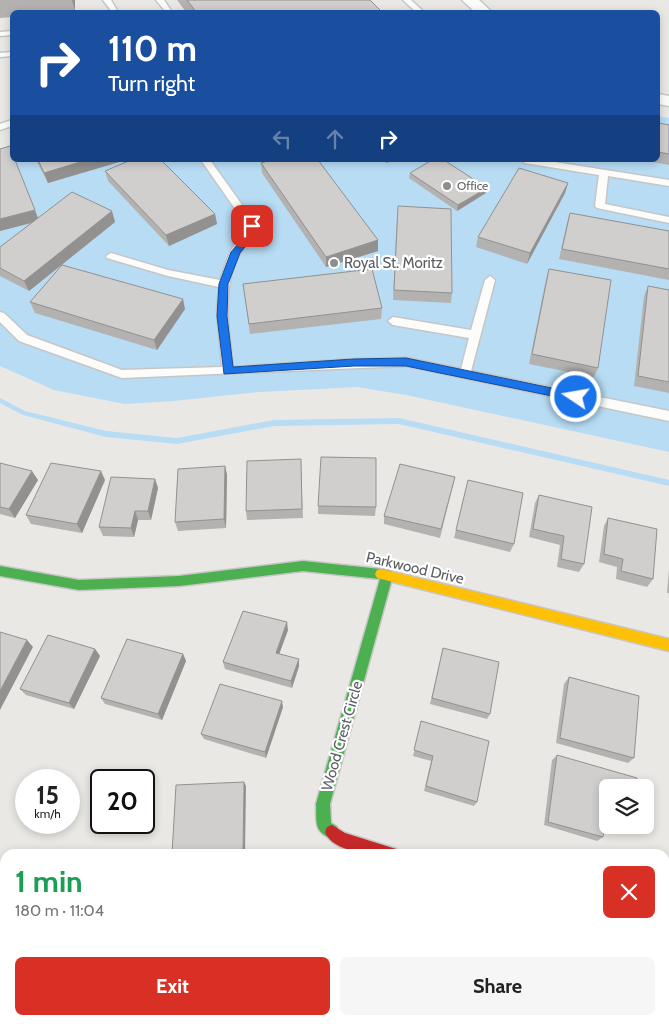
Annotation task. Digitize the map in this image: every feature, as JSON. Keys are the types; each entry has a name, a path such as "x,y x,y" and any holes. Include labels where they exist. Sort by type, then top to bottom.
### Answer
{"street":[{"path":"470,0 482,10"},
{"name":"Parkwood Drive","path":"0,571 79,585 179,581 303,566 372,572 669,645"},
{"name":"Wood Crest Circle","path":"374,849 341,839 324,827 322,804 387,575"}],"lane":[{"path":"407,0 418,10"},
{"path":"206,162 252,226 248,238 236,252 224,284 222,316 228,371"},
{"path":"538,162 669,183"},
{"path":"604,173 600,206 669,220"},
{"path":"111,256 168,273 224,284"},
{"path":"465,374 490,280"},
{"path":"0,316 23,338 122,374 406,362 669,416"},
{"path":"393,321 475,336"}],"water":[{"name":"Royal St. Moritz","path":"660,116 669,118 669,452 406,395 357,387 259,392 125,404 54,390 0,366 0,153 10,150 10,162 660,162"}],"building":[{"path":"187,0 370,0 380,10 194,10"},
{"path":"660,123 669,125 669,154 660,152"},
{"path":"10,146 10,162 16,162 35,210 0,219 0,149"},
{"path":"39,162 80,162 44,173"},
{"path":"126,162 163,162 215,214 166,235 105,171"},
{"path":"320,162 378,240 326,257 261,163"},
{"name":"Office","path":"429,162 447,162 487,188 458,205 410,173"},
{"path":"519,168 568,183 530,253 478,237"},
{"path":"72,192 112,211 24,281 0,268 0,247"},
{"path":"398,206 451,209 452,293 394,290"},
{"path":"570,213 669,231 669,269 562,249"},
{"path":"62,265 183,299 154,340 30,302"},
{"path":"372,269 382,308 249,324 243,284"},
{"path":"549,269 611,280 598,368 532,354"},
{"path":"648,286 669,290 669,382 638,376"},
{"path":"321,457 376,458 376,507 318,506"},
{"path":"301,459 302,509 246,511 247,461"},
{"path":"0,463 32,471 9,509 0,507"},
{"path":"51,463 101,471 77,524 26,515"},
{"path":"400,464 455,477 441,529 384,516"},
{"path":"225,466 224,519 175,522 178,469"},
{"path":"111,477 155,479 148,511 135,511 131,528 99,527"},
{"path":"468,480 523,493 514,544 456,530"},
{"path":"539,495 592,507 584,564 561,559 564,536 533,529"},
{"path":"608,518 657,529 653,579 621,571 623,559 604,554"},
{"path":"243,611 287,622 276,653 299,659 291,681 223,662"},
{"path":"0,632 27,640 0,691"},
{"path":"48,635 95,649 69,703 20,689"},
{"path":"127,639 183,654 158,714 101,698"},
{"path":"443,648 499,662 490,714 432,698"},
{"path":"569,677 639,696 634,758 560,738"},
{"path":"220,684 282,701 265,752 201,734"},
{"path":"421,721 489,741 477,802 426,786 433,756 414,750"},
{"path":"557,755 637,778 599,779 599,834 603,834 603,837 548,822"},
{"path":"244,782 243,849 172,849 176,785"}],"waterway":[{"path":"0,400 23,413 106,434 177,441 274,423 399,421 669,483"}],"traffic: fast":[{"path":"0,571 79,585 179,581 303,566 381,574"},
{"path":"332,832 324,827 323,804 387,575"}],"traffic: slow":[{"path":"381,574 669,645"}],"traffic: jam":[{"path":"332,832 341,839 374,849"}],"place":[{"name":"Office","path":"447,186"},
{"name":"Royal St. Moritz","path":"334,263"}],"route":[{"path":"252,226 248,238 236,252 224,284 222,316 228,371 354,363 406,362 576,397"}]}
